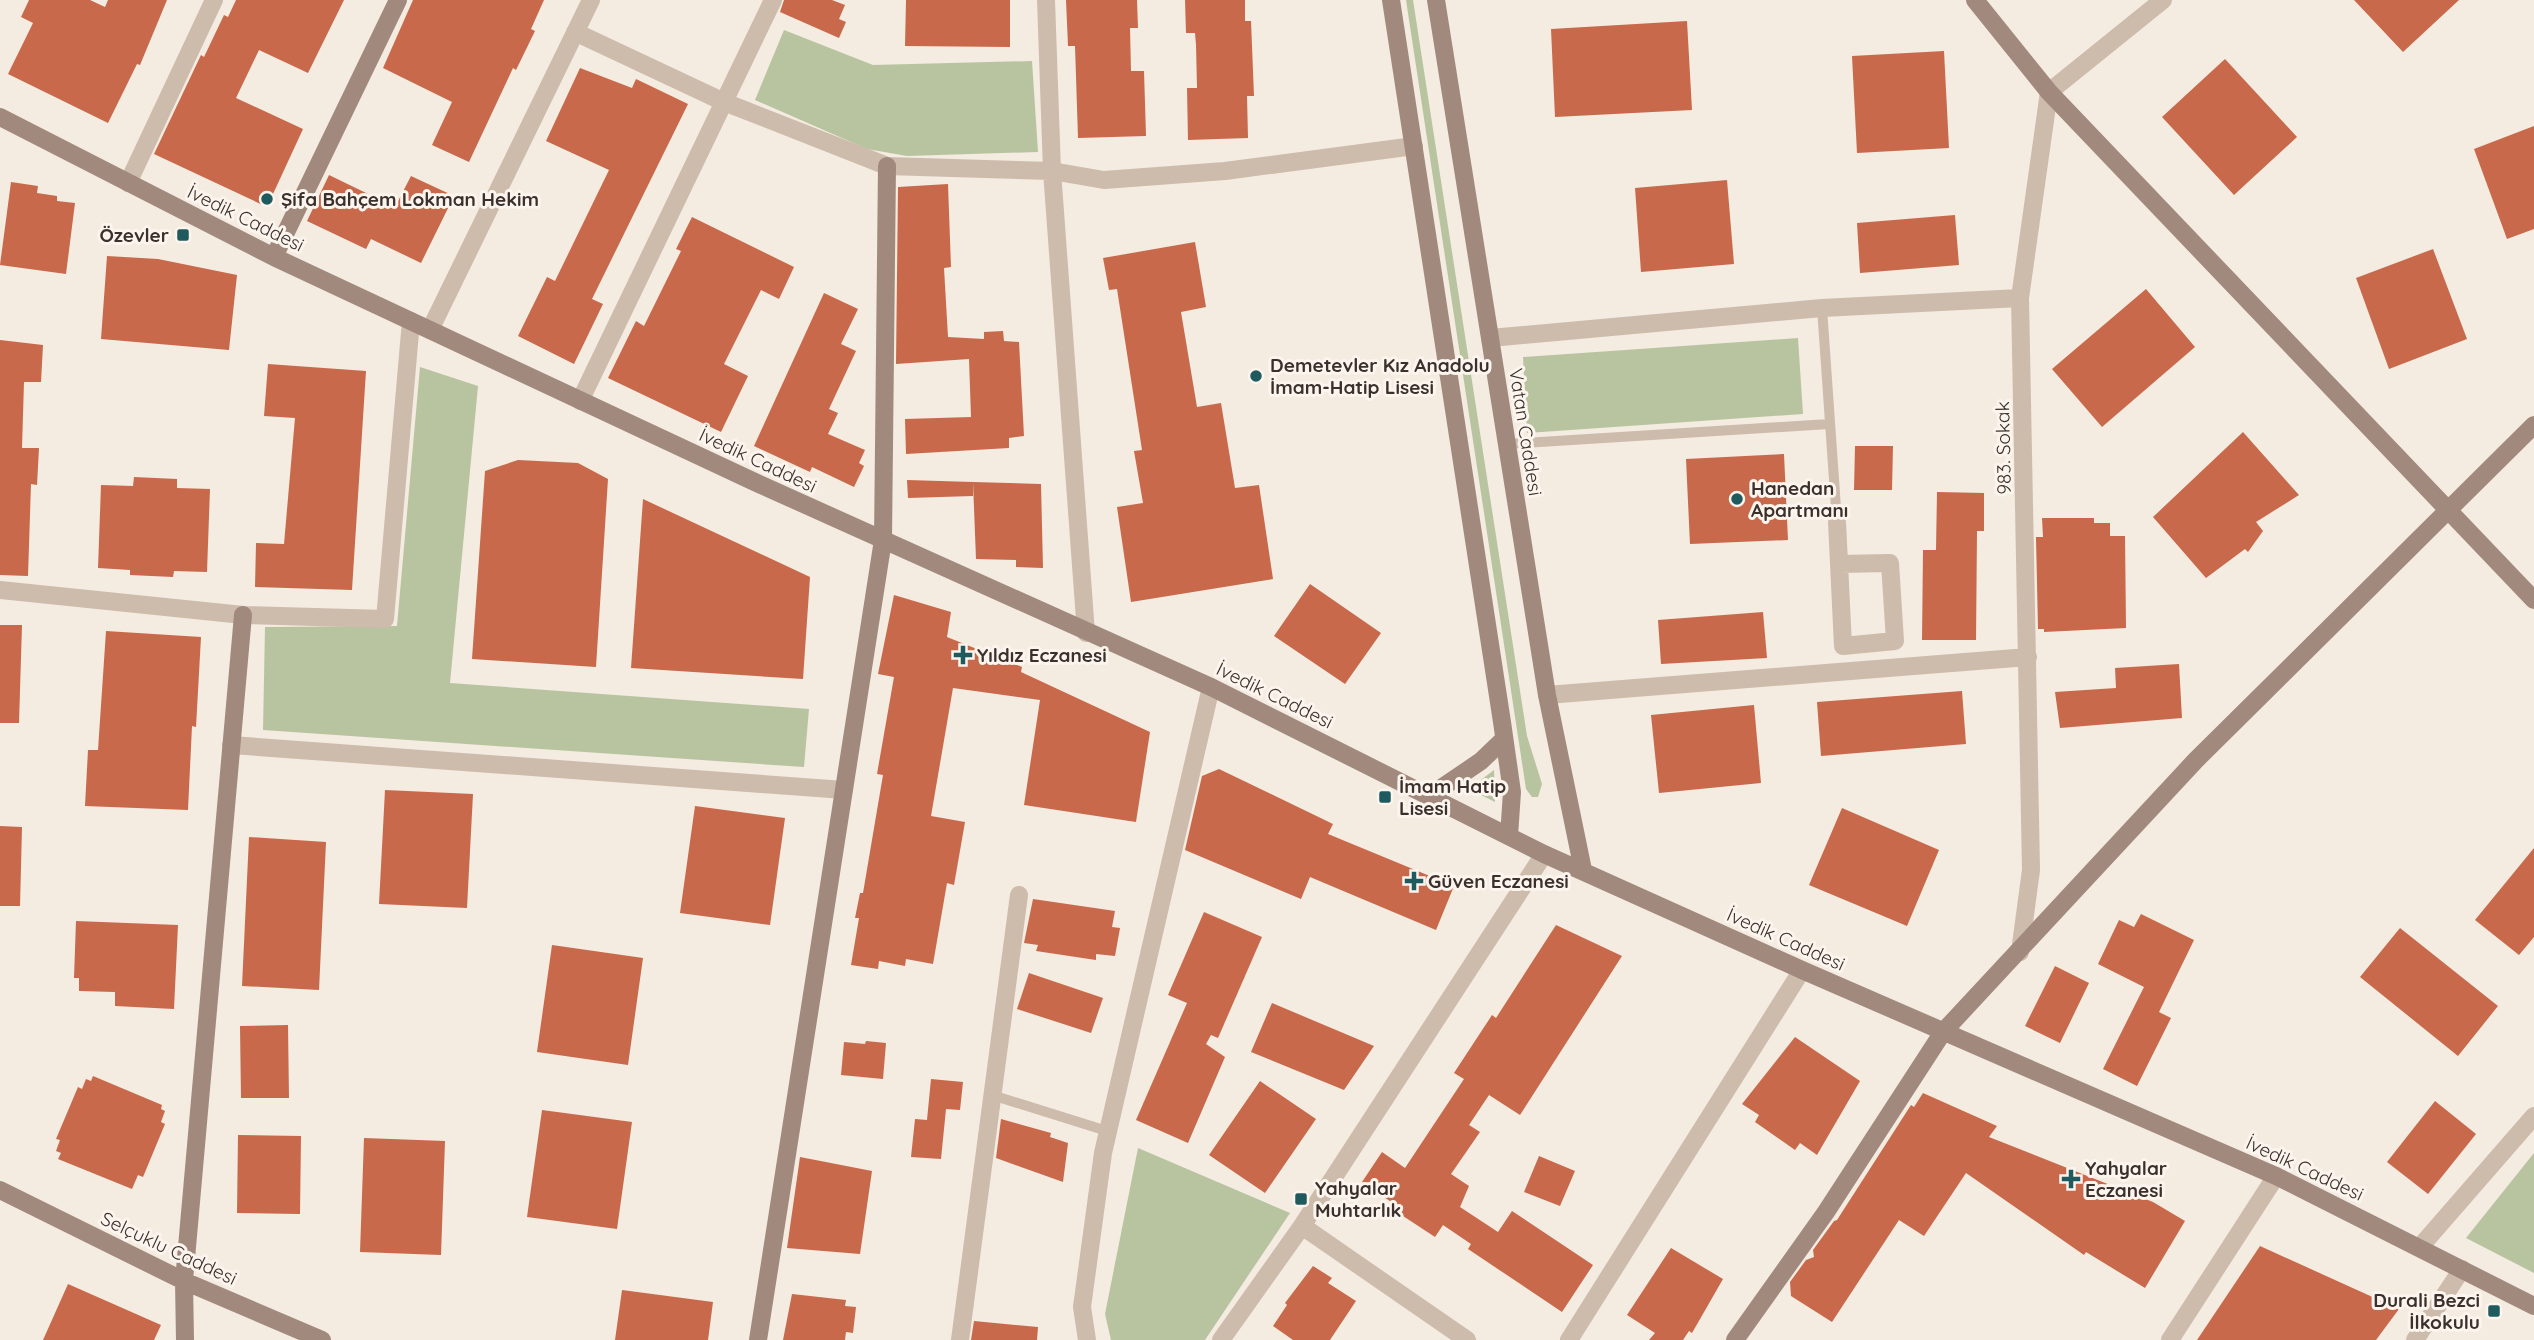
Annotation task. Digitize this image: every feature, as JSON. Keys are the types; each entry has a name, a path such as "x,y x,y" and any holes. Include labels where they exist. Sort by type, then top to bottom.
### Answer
{"main road":[{"path":"274,257 398,0"},
{"path":"1391,0 1512,792 1509,836"},
{"name":"Vatan Caddesi","path":"1436,0 1547,695 1583,870"},
{"path":"1975,0 2049,92 2534,600"},
{"name":"İvedik Caddesi","path":"0,117 274,257 580,401 1086,633 1211,687 1545,853 1802,970 2276,1176 2534,1306"},
{"path":"758,1340 883,540 887,166"},
{"path":"1735,1340 1826,1212 1943,1032 2195,761 2534,425"},
{"path":"184,1340 184,1281 243,615"},
{"path":"1431,795 1481,761 1504,739"},
{"name":"Selçuklu Caddesi","path":"0,1190 184,1281 322,1340"}],"street":[{"path":"128,183 214,0"},
{"path":"430,330 591,0"},
{"path":"580,401 773,0"},
{"path":"1046,0 1052,171 1086,633"},
{"path":"2049,92 2163,0"},
{"path":"575,32 724,102 887,166 1052,171 1104,180 1225,171 1414,146"},
{"name":"983. Sokak","path":"2020,952 2031,870 2020,298 2049,92"},
{"path":"1490,338 1822,307 2020,298"},
{"path":"0,590 243,615 385,619 411,321"},
{"path":"1837,522 1839,564 1843,646 1895,641 1890,563 1839,564"},
{"path":"1547,695 2028,657"},
{"path":"1087,1340 1082,1307 1107,1131 1211,687"},
{"path":"231,745 844,790"},
{"path":"1221,1340 1303,1226 1545,853"},
{"path":"960,1340 1019,895"},
{"path":"1569,1340 1802,970"},
{"path":"2420,1247 2534,1116"},
{"path":"2170,1340 2276,1176"},
{"path":"1303,1226 1467,1340"},
{"path":"2415,1340 2462,1269"}],"lane":[{"path":"1822,307 1837,522"},
{"path":"1506,444 1829,424"},
{"path":"992,1095 1107,1131"}],"green space":[{"path":"1406,0 1413,0 1527,736 1542,784 1538,797 1532,797 1526,789"},
{"path":"784,30 873,65 1032,61 1038,152 907,156 867,149 755,100"},
{"path":"1798,338 1803,414 1527,433 1523,357"},
{"path":"420,367 478,386 450,683 809,709 804,767 263,730 265,627 397,626"},
{"path":"1494,770 1495,802 1469,789"},
{"path":"1138,1148 1290,1213 1205,1340 1111,1340 1105,1314"},
{"path":"2534,1153 2534,1273 2466,1238"}],"building":[{"path":"29,0 90,0 105,7 108,0 167,0 140,65 137,64 108,123 8,74 33,23 21,17"},
{"path":"236,0 344,0 308,73 259,50 236,98 303,129 267,207 154,154 201,55 204,57 224,15 228,17"},
{"path":"413,0 544,0 531,29 535,31 516,70 513,68 469,162 432,145 452,102 383,68"},
{"path":"784,0 832,0 845,5 839,19 846,22 839,38 780,12"},
{"path":"906,0 1010,0 1010,47 905,46"},
{"path":"1066,0 1137,0 1138,28 1130,28 1131,71 1144,71 1146,136 1078,138 1075,46 1068,46"},
{"path":"1185,0 1245,0 1245,21 1251,21 1254,96 1247,96 1248,138 1188,140 1187,88 1197,88 1195,33 1186,33"},
{"path":"2354,0 2459,0 2403,52"},
{"path":"1687,21 1692,110 1555,117 1551,29"},
{"path":"1944,51 1949,148 1857,153 1852,56"},
{"path":"2225,59 2297,137 2234,195 2162,117"},
{"path":"580,68 632,88 636,79 688,104 592,299 603,304 574,364 518,336 547,277 555,281 609,170 546,141"},
{"path":"2534,126 2534,229 2507,239 2474,149"},
{"path":"329,175 395,207 411,176 454,196 421,263 371,239 366,249 307,221"},
{"path":"1727,180 1734,264 1641,272 1635,188"},
{"path":"11,182 38,186 37,193 57,196 57,201 75,203 66,274 0,265"},
{"path":"948,184 951,267 944,268 948,337 984,339 984,332 1003,331 1004,341 1019,342 1024,436 1009,438 1009,448 906,454 905,419 971,417 969,359 896,364 898,187"},
{"path":"1955,215 1959,265 1860,273 1857,223"},
{"path":"692,217 794,267 779,299 761,290 724,364 748,376 721,432 608,378 636,321 644,326 681,251 676,249"},
{"path":"1195,242 1206,307 1181,312 1197,407 1221,403 1235,488 1259,485 1273,579 1131,602 1117,507 1143,503 1134,451 1142,450 1117,289 1109,290 1103,258"},
{"path":"2433,249 2467,339 2389,369 2356,278"},
{"path":"107,256 158,259 237,275 229,350 101,339"},
{"path":"2146,289 2195,347 2102,427 2052,369"},
{"path":"824,293 858,309 841,344 856,351 829,409 838,413 828,434 865,450 859,463 864,466 854,487 812,467 810,472 754,446"},
{"path":"0,340 43,345 41,382 24,382 22,448 39,448 37,485 31,484 28,576 0,575"},
{"path":"268,364 366,371 352,590 255,587 256,543 284,544 295,418 264,416"},
{"path":"2243,432 2299,495 2256,522 2263,531 2248,552 2245,549 2206,578 2153,517"},
{"path":"1855,446 1893,446 1892,490 1854,490"},
{"name":"Hanedan Apartmanı","path":"1784,454 1788,540 1690,544 1686,459"},
{"path":"518,460 578,463 608,479 596,667 472,659 485,471"},
{"path":"134,477 177,479 177,488 210,489 207,572 174,571 173,577 130,575 130,570 98,568 101,485 133,486"},
{"path":"907,480 973,482 973,496 908,498"},
{"path":"973,482 1041,484 1043,568 1016,567 1016,560 976,559"},
{"path":"1937,492 1984,493 1984,531 1977,531 1976,640 1922,640 1923,550 1936,550"},
{"path":"643,499 810,577 803,679 631,668"},
{"path":"2042,518 2094,518 2094,523 2110,523 2110,536 2125,536 2126,628 2044,632 2044,629 2038,629 2036,537 2043,537"},
{"path":"1310,584 1381,633 1345,684 1274,636"},
{"path":"894,595 951,612 947,637 1022,667 1021,672 1150,732 1136,822 1024,805 1040,700 953,688 931,816 965,822 954,885 947,883 933,964 906,959 905,966 879,961 878,969 851,965 859,918 855,918 860,893 863,893 883,775 877,774 894,677 878,674"},
{"path":"1763,612 1767,658 1661,664 1658,620"},
{"path":"0,625 22,625 19,723 0,723"},
{"path":"106,631 201,637 196,727 192,726 188,810 85,806 88,750 98,750"},
{"path":"2179,664 2182,718 2060,728 2055,692 2116,688 2115,668"},
{"path":"1962,691 1966,744 1821,756 1817,702"},
{"path":"1754,705 1761,783 1659,793 1651,715"},
{"path":"1219,769 1333,824 1328,834 1454,886 1436,930 1310,877 1301,899 1185,850 1202,776"},
{"path":"385,790 473,794 467,908 379,904"},
{"path":"695,806 785,818 770,925 680,913"},
{"path":"1842,808 1939,850 1907,926 1809,885"},
{"path":"0,826 22,827 20,906 0,906"},
{"path":"249,837 326,842 319,990 242,986"},
{"path":"2534,848 2534,937 2519,955 2475,920"},
{"path":"1033,899 1115,911 1112,927 1120,928 1115,956 1096,954 1096,960 1036,951 1038,945 1024,943"},
{"path":"1204,912 1262,937 1218,1038 1211,1035 1206,1044 1225,1057 1188,1143 1136,1120 1187,1003 1168,995"},
{"path":"2141,914 2194,940 2159,1012 2171,1018 2137,1086 2103,1069 2144,987 2098,964 2119,920 2134,927"},
{"path":"76,921 178,925 174,1009 115,1006 115,992 79,991 79,978 74,978"},
{"path":"1556,925 1622,956 1520,1115 1489,1095 1469,1125 1480,1132 1451,1174 1469,1186 1460,1207 1498,1232 1512,1211 1593,1265 1562,1312 1468,1249 1471,1244 1443,1225 1435,1237 1400,1214 1403,1210 1362,1182 1382,1152 1405,1168 1464,1079 1454,1073 1492,1015 1496,1018"},
{"path":"2400,928 2498,1006 2458,1056 2360,977"},
{"path":"552,945 643,958 628,1065 537,1052"},
{"path":"2055,966 2089,983 2060,1043 2025,1026"},
{"path":"1029,973 1103,998 1091,1033 1017,1009"},
{"path":"1272,1003 1374,1046 1344,1090 1251,1052"},
{"path":"288,1025 289,1098 241,1098 240,1026"},
{"path":"1795,1037 1860,1081 1817,1155 1800,1143 1795,1150 1755,1122 1759,1115 1742,1104"},
{"path":"866,1041 886,1043 883,1079 841,1075 844,1042 865,1044"},
{"path":"93,1076 162,1105 161,1109 165,1111 161,1122 165,1124 143,1177 138,1175 132,1189 58,1159 61,1153 56,1151 60,1140 56,1139 78,1087 82,1089 86,1079 91,1081"},
{"path":"931,1079 963,1082 960,1110 946,1109 941,1159 911,1157 915,1119 927,1120"},
{"path":"1260,1081 1316,1119 1265,1193 1209,1155"},
{"path":"1923,1093 1997,1126 1989,1137 2153,1202 2185,1221 2145,1288 2086,1252 2084,1255 1966,1173 1924,1236 1899,1220 1832,1322 1791,1296 1790,1282 1806,1260 1814,1257 1813,1250 1837,1220 1911,1105 1914,1107"},
{"path":"2435,1101 2476,1134 2428,1194 2387,1162"},
{"path":"542,1110 632,1122 617,1229 527,1217"},
{"path":"1001,1119 1051,1133 1050,1137 1068,1143 1063,1182 996,1158"},
{"path":"238,1135 301,1136 300,1214 237,1213"},
{"path":"364,1138 445,1141 441,1255 360,1252"},
{"path":"1539,1156 1575,1171 1560,1206 1524,1192"},
{"path":"800,1157 872,1171 860,1254 787,1248"},
{"path":"2260,1246 2399,1309 2376,1340 2197,1340"},
{"path":"1671,1248 1723,1279 1692,1333 1689,1331 1683,1340 1649,1340 1655,1333 1627,1315"},
{"path":"1313,1266 1332,1278 1328,1283 1356,1301 1330,1340 1293,1340 1273,1326 1287,1305 1285,1303"},
{"path":"68,1284 161,1325 154,1340 43,1340"},
{"path":"622,1290 713,1302 708,1340 615,1340"},
{"path":"792,1294 846,1300 845,1306 856,1307 853,1333 846,1332 845,1340 783,1340"},
{"path":"974,1321 1038,1327 1037,1340 971,1340"}],"place":[{"name":"Şifa Bahçem Lokman Hekim","path":"267,199"},
{"name":"Özevler","path":"183,235"},
{"name":"Demetevler Kız Anadolu İmam-Hatip Lisesi","path":"1256,376"},
{"name":"Hanedan Apartmanı","path":"1737,499"},
{"name":"Yıldız Eczanesi","path":"963,655"},
{"name":"İmam Hatip Lisesi","path":"1385,797"},
{"name":"Güven Eczanesi","path":"1414,881"},
{"name":"Yahyalar Eczanesi","path":"2071,1179"},
{"name":"Yahyalar Muhtarlık","path":"1301,1199"},
{"name":"Durali Bezci İlkokulu","path":"2494,1311"}]}
